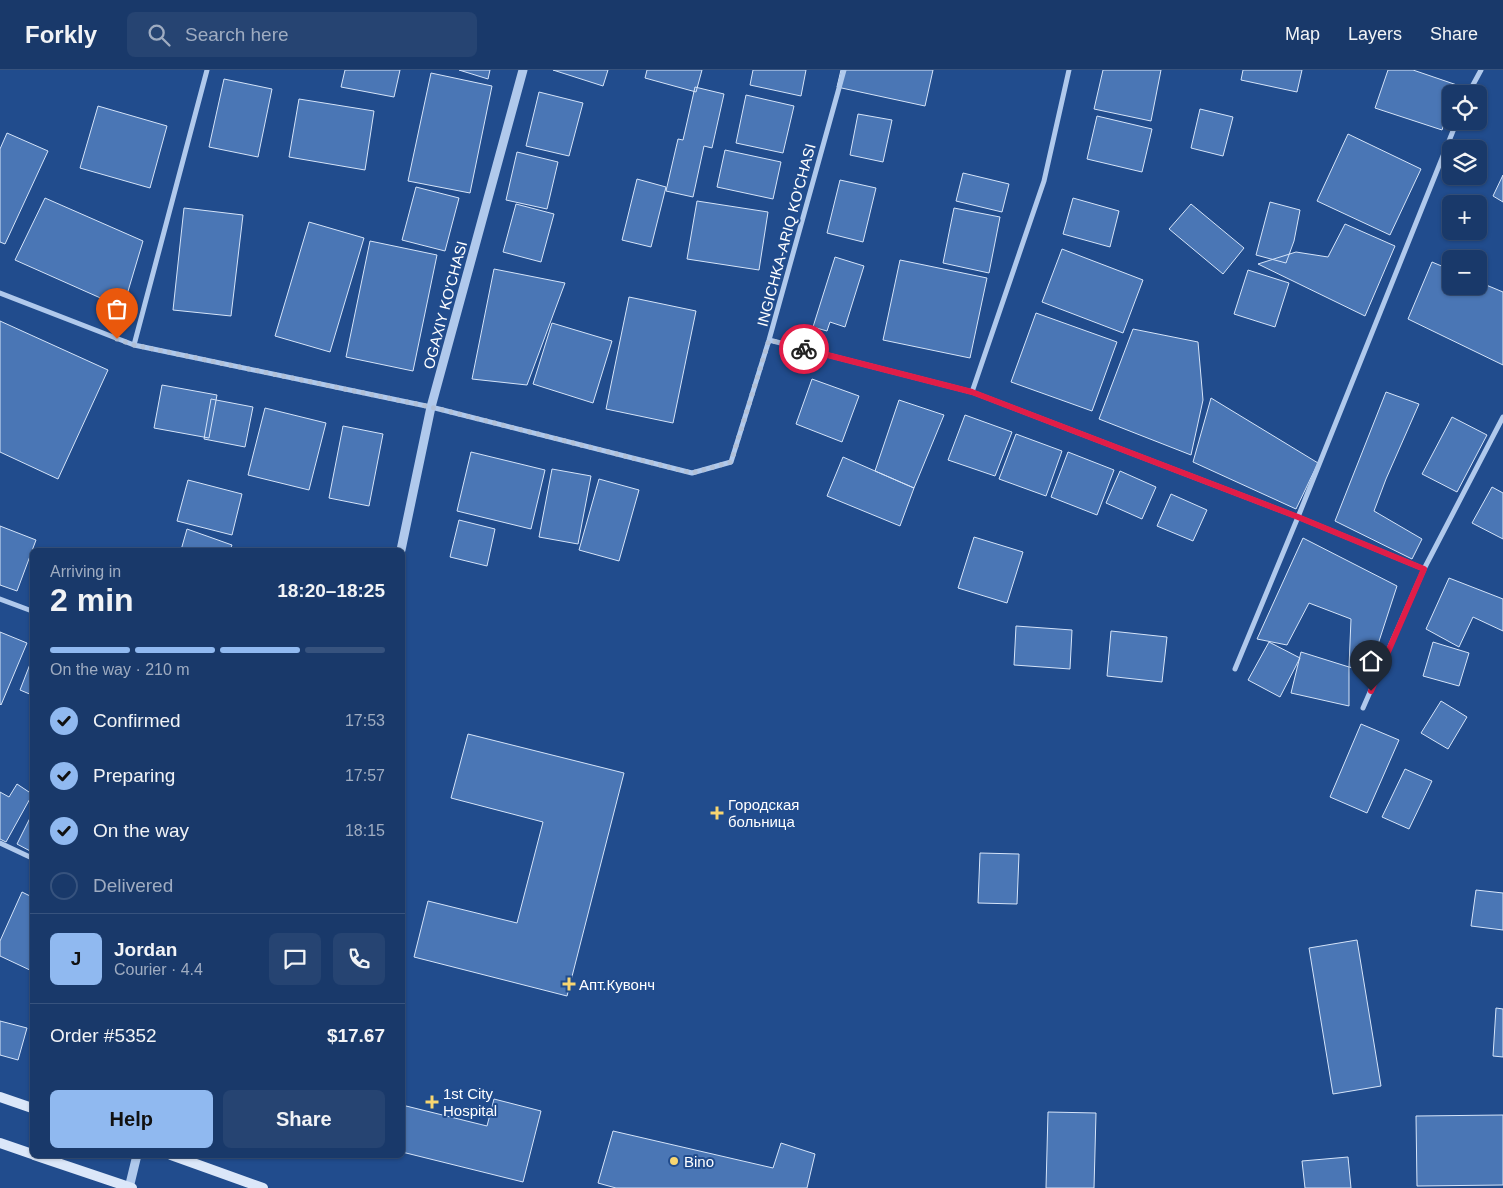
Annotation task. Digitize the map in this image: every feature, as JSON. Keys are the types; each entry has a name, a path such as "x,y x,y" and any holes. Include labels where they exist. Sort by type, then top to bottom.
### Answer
{"main road":[{"path":"0,1097 30,1107"},
{"path":"0,1144 30,1154"},
{"path":"42,1158 130,1188"},
{"path":"179,1158 263,1188"}],"street":[{"path":"134,345 207,70"},
{"name":"OGAXIY KO'CHASI","path":"401,548 431,407 523,70"},
{"name":"INGICHKA-ARIQ KO'CHASI","path":"431,407 692,473 731,462 769,340 844,70"},
{"path":"972,392 1044,181 1068,70"},
{"path":"1473,85 1481,70"},
{"path":"1234,669 1298,517 1453,130"},
{"path":"0,293 134,345 431,407"},
{"path":"769,340 972,392 1298,517 1424,569"},
{"path":"1363,708 1424,569 1503,417"},
{"path":"0,599 30,611"},
{"path":"0,843 30,857"},
{"path":"130,1188 136,1158"}],"building":[{"path":"345,70 400,70 394,97 341,87"},
{"path":"459,70 490,70 488,79"},
{"path":"553,70 608,70 603,86"},
{"path":"647,70 702,70 696,92 645,78"},
{"path":"753,70 806,70 801,96 750,85"},
{"path":"841,70 933,70 925,106 837,87"},
{"path":"1103,70 1161,70 1151,121 1094,109"},
{"path":"1243,70 1302,70 1297,92 1241,80"},
{"path":"1388,70 1413,70 1457,85 1442,85 1442,130 1375,108"},
{"path":"431,73 492,86 470,193 408,181"},
{"path":"224,79 272,89 258,157 209,147"},
{"path":"695,87 724,94 712,148 704,146 693,197 666,191 678,139 683,140"},
{"path":"539,92 583,103 569,156 526,146"},
{"path":"746,95 794,106 783,153 736,143"},
{"path":"299,99 374,111 365,170 289,157"},
{"path":"98,106 167,126 150,188 80,168"},
{"path":"1200,109 1233,117 1223,156 1191,148"},
{"path":"858,114 892,120 883,162 850,155"},
{"path":"1097,116 1152,129 1142,172 1087,159"},
{"path":"7,133 48,151 5,244 0,242 0,149"},
{"path":"1348,134 1421,169 1390,235 1317,201"},
{"path":"725,150 781,162 773,199 717,187"},
{"path":"517,152 558,162 547,209 506,200"},
{"path":"963,173 1009,184 1002,212 956,201"},
{"path":"1503,175 1503,202 1493,196"},
{"path":"637,179 666,187 651,247 622,240"},
{"path":"840,180 876,188 863,242 827,233"},
{"path":"416,187 459,198 445,251 402,240"},
{"path":"45,198 143,241 123,308 15,260"},
{"path":"1073,198 1119,211 1110,247 1063,234"},
{"path":"697,201 768,212 759,270 687,259"},
{"path":"1270,202 1300,210 1294,241 1286,263 1256,255"},
{"path":"516,204 554,214 541,262 503,252"},
{"path":"1191,204 1244,248 1223,274 1169,229"},
{"path":"184,208 243,215 231,316 173,310"},
{"path":"954,208 1000,217 989,273 943,263"},
{"path":"309,222 364,238 330,352 275,336"},
{"path":"1345,224 1395,246 1365,316 1258,264 1296,252 1328,257"},
{"path":"370,241 437,255 413,371 346,357"},
{"path":"1062,249 1143,280 1123,333 1042,302"},
{"path":"835,257 864,266 845,327 830,322 827,331 813,327"},
{"path":"900,260 987,278 970,358 883,340"},
{"path":"1432,262 1442,266 1442,295 1487,295 1487,285 1503,292 1503,365 1408,319"},
{"path":"494,269 565,283 527,385 472,379"},
{"path":"1248,270 1289,283 1275,327 1234,314"},
{"path":"629,297 696,311 673,423 606,409"},
{"path":"1036,313 1117,342 1092,411 1011,382"},
{"path":"0,321 108,370 58,479 0,452"},
{"path":"552,323 612,341 593,403 533,384"},
{"path":"1133,329 1198,342 1203,400 1191,455 1099,419"},
{"path":"812,379 859,396 842,442 796,424"},
{"path":"162,385 217,395 209,438 154,428"},
{"path":"1386,392 1419,404 1374,511 1422,539 1412,559 1335,521"},
{"path":"1211,398 1318,463 1296,509 1193,462"},
{"path":"211,399 253,407 245,447 204,439"},
{"path":"899,400 944,415 914,488 875,471"},
{"path":"265,408 326,423 309,490 248,475"},
{"path":"965,415 1012,432 995,476 948,460"},
{"path":"1452,417 1487,435 1457,492 1422,474"},
{"path":"343,426 383,434 369,506 329,498"},
{"path":"1016,434 1062,451 1046,496 999,479"},
{"path":"471,452 545,470 531,529 457,511"},
{"path":"1068,452 1114,470 1097,515 1051,497"},
{"path":"843,457 914,488 900,526 827,496"},
{"path":"552,469 591,476 578,544 539,537"},
{"path":"1120,471 1156,487 1142,519 1106,503"},
{"path":"599,479 639,490 619,561 579,550"},
{"path":"188,480 242,494 232,535 177,521"},
{"path":"1492,487 1503,493 1503,539 1472,523"},
{"path":"1171,494 1207,510 1193,541 1157,526"},
{"path":"459,520 495,529 487,566 450,557"},
{"path":"0,526 36,540 33,548 30,548 30,556 17,591 0,585"},
{"path":"187,529 232,545 231,548 182,548"},
{"path":"974,537 1023,552 1007,603 958,588"},
{"path":"1303,538 1397,586 1369,672 1349,667 1351,619 1309,603 1287,645 1257,639"},
{"path":"1449,578 1503,599 1503,631 1473,617 1459,647 1426,629"},
{"path":"1016,626 1072,630 1070,669 1014,665"},
{"path":"1111,631 1167,637 1162,682 1107,676"},
{"path":"0,632 27,643 1,705 0,704"},
{"path":"1269,642 1300,658 1280,697 1248,680"},
{"path":"1433,642 1469,653 1459,686 1423,676"},
{"path":"1301,652 1349,667 1349,706 1291,693"},
{"path":"30,664 30,694 20,690"},
{"path":"1441,701 1467,717 1448,749 1421,733"},
{"path":"1361,724 1399,740 1367,813 1330,797"},
{"path":"468,734 624,773 567,996 414,957 428,901 517,923 543,822 451,798"},
{"path":"1405,769 1432,781 1409,829 1382,817"},
{"path":"17,784 30,793 30,799 6,842 0,839 0,792 9,797"},
{"path":"30,818 30,851 17,844"},
{"path":"980,853 1019,854 1017,904 978,903"},
{"path":"1476,890 1503,893 1503,930 1471,926"},
{"path":"22,892 30,896 30,970 0,956 0,941"},
{"path":"1357,940 1381,1086 1333,1094 1309,948"},
{"path":"1496,1008 1503,1009 1503,1057 1493,1056"},
{"path":"0,1021 27,1028 18,1060 0,1055"},
{"path":"494,1099 541,1111 523,1182 405,1153 405,1106 487,1126"},
{"path":"1048,1112 1096,1113 1094,1188 1046,1188"},
{"path":"1503,1115 1503,1185 1417,1186 1416,1116"},
{"name":"Bino","path":"613,1131 773,1168 781,1143 815,1154 807,1188 616,1188 598,1183"},
{"path":"1348,1157 1351,1188 1305,1188 1302,1161"}],"way so far":[{"path":"117,339 134,345 431,407 692,473 731,462 769,340 804,349"}],"place":[{"name":"Городская больница","path":"717,813"},
{"name":"Апт.Кувонч","path":"569,984"},
{"name":"1st City Hospital","path":"432,1102"},
{"name":"Bino","path":"674,1161"}],"route":[{"path":"804,349 972,392 1298,517 1424,569 1371,691"}]}
